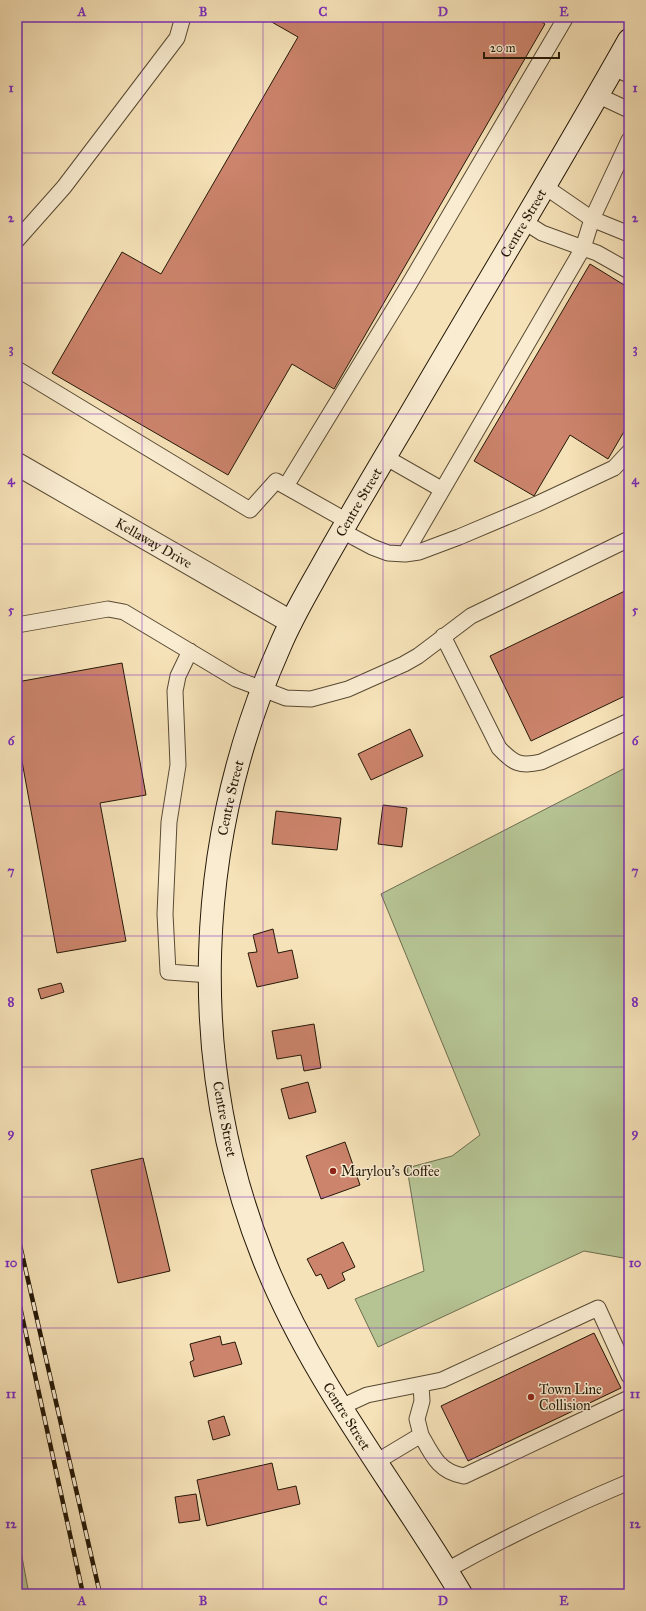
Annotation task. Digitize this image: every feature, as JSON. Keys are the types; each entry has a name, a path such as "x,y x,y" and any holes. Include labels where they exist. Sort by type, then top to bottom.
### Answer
{"main road":[{"name":"Centre Street","path":"461,1594 447,1570 376,1462 306,1349 285,1309 262,1256 244,1203 230,1151 220,1100 213,1042 210,976 211,916 222,826 238,758 281,641 385,457 597,96 621,72 629,40"},
{"name":"Kellaway Drive","path":"17,464 291,622"}],"lane":[{"path":"17,240 64,188 177,38 183,17"},
{"path":"286,486 404,292 566,17"},
{"path":"597,96 629,110"},
{"path":"405,554 583,248 592,219 629,140"},
{"path":"544,186 592,219 629,234"},
{"path":"523,221 542,233 597,253 629,271"},
{"path":"17,369 250,510 276,481 286,486 345,526 372,547 388,553 405,554 419,552 544,501 614,468 629,452"},
{"path":"385,457 442,489"},
{"path":"17,625 108,609 124,612 190,651 222,672 262,690 286,698 311,699 348,689 404,664 471,616 629,539"},
{"path":"443,636 499,748 508,758 518,764 528,765 541,762 629,721"},
{"path":"190,651 178,676 176,691 178,765 169,822 165,914 168,972 210,976"},
{"path":"341,1406 367,1395 442,1380 598,1308 629,1376"},
{"path":"421,1385 422,1401 417,1419 421,1435 435,1460 454,1475 464,1476 629,1398"},
{"path":"376,1462 421,1435"},
{"path":"447,1570 573,1506 629,1482"}],"green space":[{"path":"629,766 629,1259 584,1251 378,1347 355,1299 424,1271 407,1168 452,1156 480,1135 381,894"},
{"path":"17,1530 28,1589 28,1594 17,1594"}],"building":[{"path":"263,17 534,17 545,24 334,389 292,364 228,475 52,373 122,252 161,274 298,37"},
{"path":"590,264 629,288 629,423 608,459 570,435 534,496 474,461"},
{"path":"629,589 629,694 531,741 490,656"},
{"path":"122,663 146,795 100,803 126,941 57,953 17,734 17,682"},
{"path":"410,729 423,756 371,780 358,754"},
{"path":"383,805 407,808 402,847 378,844"},
{"path":"276,811 341,818 337,850 272,844"},
{"path":"273,929 278,953 292,950 298,978 257,987 248,953 257,952 253,935"},
{"path":"61,983 64,992 41,999 38,989"},
{"path":"314,1024 321,1068 304,1071 301,1055 277,1059 272,1031"},
{"path":"308,1082 316,1112 289,1119 281,1089"},
{"name":"Marylou's Coffee","path":"345,1142 360,1185 321,1199 306,1156"},
{"path":"143,1158 170,1271 118,1283 91,1170"},
{"path":"343,1242 355,1267 342,1273 345,1280 328,1289 321,1274 316,1276 307,1259"},
{"name":"Town Line Collision","path":"594,1333 621,1388 468,1461 441,1406"},
{"path":"220,1336 222,1345 235,1342 242,1364 194,1377 190,1362 194,1360 190,1344"},
{"path":"224,1416 230,1435 213,1440 208,1421"},
{"path":"272,1463 278,1490 296,1486 300,1504 207,1526 197,1480"},
{"path":"196,1494 200,1520 179,1523 175,1497"}],"railway":[{"path":"17,1232 100,1594"},
{"path":"17,1293 83,1594"}],"place":[{"name":"Marylou's Coffee","path":"333,1171"},
{"name":"Town Line Collision","path":"531,1397"}]}
